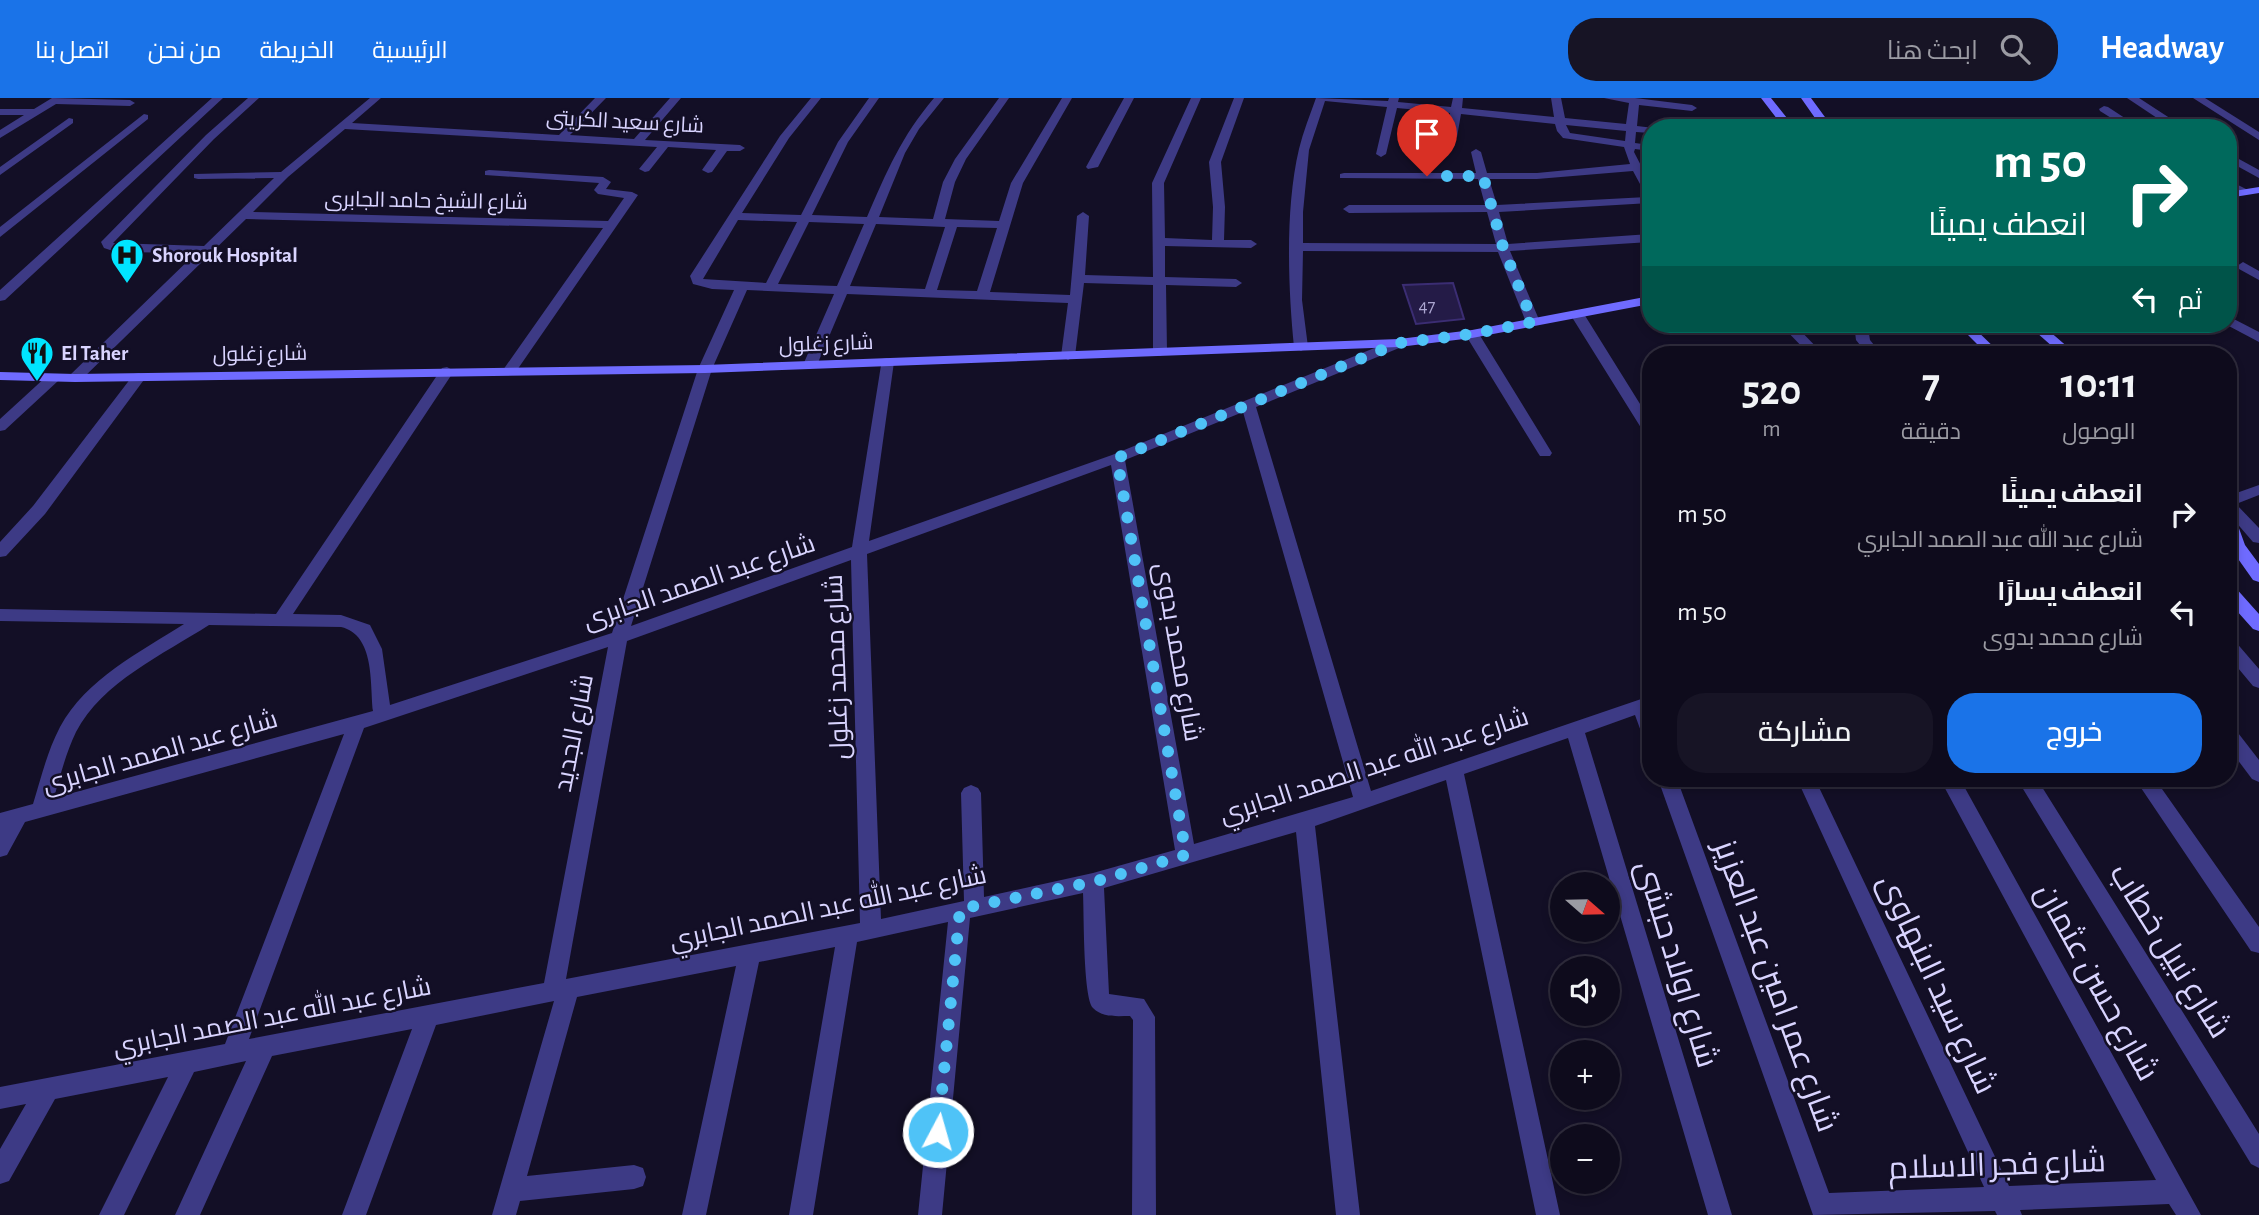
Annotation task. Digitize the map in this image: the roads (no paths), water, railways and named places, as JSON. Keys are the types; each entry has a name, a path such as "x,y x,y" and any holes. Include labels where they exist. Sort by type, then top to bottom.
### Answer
{"street":[{"path":"0,297 218,98"},
{"path":"205,250 116,248 107,242 210,137 254,98"},
{"path":"75,378 241,215 340,126 376,98"},
{"path":"562,138 601,98"},
{"path":"638,142 676,98"},
{"path":"816,98 785,135 696,276 703,284 1076,299"},
{"path":"770,288 843,142 874,98"},
{"path":"810,365 900,153 914,128 939,98"},
{"path":"938,223 949,183 961,159 1004,98"},
{"path":"982,296 1010,200 1025,166 1067,98"},
{"path":"1092,167 1129,98"},
{"path":"1160,352 1158,183 1196,98"},
{"path":"1217,243 1219,207 1215,162 1239,98"},
{"path":"1301,347 1296,300 1296,247 1304,150 1321,98"},
{"path":"1327,98 1392,102 1454,111 1642,129"},
{"path":"1452,137 1458,98"},
{"path":"1556,98 1560,121 1567,136 1642,147"},
{"path":"1609,98 1692,108"},
{"path":"1766,98 1783,119"},
{"path":"1806,98 1821,119"},
{"path":"2132,98 2162,119"},
{"path":"2198,98 2231,119"},
{"path":"0,135 57,99 130,103"},
{"path":"1634,101 1629,145 1635,167 1642,180"},
{"path":"1381,154 1392,102"},
{"path":"2104,109 2120,119"},
{"path":"0,112 36,112"},
{"path":"0,233 144,117"},
{"path":"0,172 69,121"},
{"path":"2237,123 2259,137"},
{"path":"0,127 14,126"},
{"name":"شارع سعيد الكريتى","path":"340,126 740,148"},
{"path":"645,169 665,144"},
{"path":"708,170 724,147"},
{"path":"1476,152 1503,247 1533,322"},
{"path":"715,159 728,160"},
{"path":"2237,162 2259,175"},
{"path":"1344,176 1537,176 1635,167"},
{"path":"489,173 603,180 606,182 601,192 632,195 510,370"},
{"path":"198,176 284,175"},
{"path":"2237,188 2244,192"},
{"path":"2237,193 2259,190"},
{"path":"1349,209 1492,210 1572,208 1642,202"},
{"name":"شارع الشيخ حامد الجابرى","path":"241,215 610,225"},
{"path":"734,216 1003,225"},
{"path":"1068,356 1083,216"},
{"path":"930,293 952,223"},
{"path":"1296,247 1503,247 1642,238"},
{"path":"1159,242 1251,244"},
{"path":"2243,266 2259,276"},
{"path":"1078,279 1237,283"},
{"name":"شارع الجديد","path":"504,1215 561,990 619,637 705,369 743,286"},
{"name":"شارع زغلول","path":"0,376 75,378 705,369 1399,343 1472,334 1642,302"},
{"path":"1577,314 1642,418"},
{"path":"2237,325 2259,338"},
{"path":"1796,333 1808,346"},
{"path":"1972,333 1986,346"},
{"path":"2044,333 2059,346"},
{"path":"1472,334 1545,453"},
{"name":"شارع عبد الصمد الجابرى","path":"9,819 357,723 619,637 1117,458 1399,343"},
{"name":"شارع محمد زغلول","path":"871,930 859,552 887,362"},
{"path":"280,621 447,371"},
{"path":"0,427 53,377"},
{"path":"0,552 38,510 139,377"},
{"path":"1248,405 1364,801"},
{"name":"شارع محمد بدوى","path":"1117,458 1186,855"},
{"path":"2237,499 2259,490"},
{"path":"2237,513 2259,538"},
{"path":"2237,546 2259,576"},
{"path":"2237,600 2259,625"},
{"path":"0,615 341,621 354,624 365,631 373,644 382,714"},
{"path":"40,811 66,737 85,706 120,677 207,618"},
{"path":"2237,655 2259,681"},
{"name":"شارع عبد الله عبد الصمد الجابري","path":"0,1098 848,935 1093,882 1304,821 1642,706"},
{"path":"233,1053 357,723"},
{"name":"شارع اولاد حبشى","path":"1575,731 1720,1215"},
{"path":"2237,746 2259,774"},
{"path":"1454,771 1548,1215"},
{"name":"شارع عمر امين عبد العزيز","path":"1670,787 1823,1210"},
{"name":"شارع سيد البنهاوى","path":"1810,787 2006,1207"},
{"name":"شارع حسن عثمان","path":"1954,787 2189,1215"},
{"name":"شارع نبيل خطاب","path":"2032,787 2259,1156"},
{"path":"2151,787 2259,944"},
{"path":"930,1215 967,908 971,793"},
{"path":"0,849 9,819"},
{"path":"1304,821 1348,1215"},
{"path":"1093,882 1098,998 1102,1004 1110,1007 1136,1006 1144,1017 1144,1215"},
{"path":"802,1215 848,935"},
{"path":"694,1215 750,953"},
{"path":"354,1215 428,1015"},
{"path":"187,1215 265,1046"},
{"path":"111,1215 187,1062"},
{"path":"0,1172 48,1088"},
{"path":"511,1190 634,1177"},
{"name":"شارع فجر الاسلام","path":"1823,1210 2006,1207 2176,1191"}],"place":[{"name":"Shorouk Hospital","path":"127,285"},
{"name":"El Taher","path":"37,383"}]}
